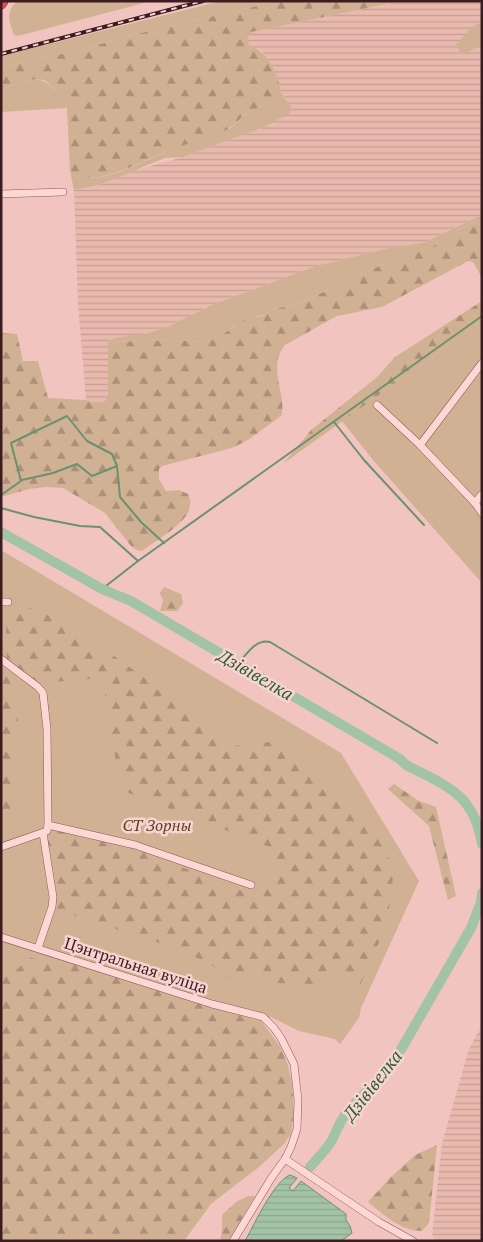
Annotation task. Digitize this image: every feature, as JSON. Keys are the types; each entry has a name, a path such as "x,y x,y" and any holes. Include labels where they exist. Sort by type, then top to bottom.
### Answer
{"street":[{"path":"1,194 63,192"},
{"path":"420,445 482,363"},
{"path":"376,404 420,445 482,513"},
{"path":"475,504 482,494"},
{"path":"1,659 38,687 43,693 47,728 48,825 47,831 1,847"},
{"path":"48,825 135,845 252,885"},
{"path":"38,948 52,907 53,897 43,832"},
{"name":"Цэнтральная вуліца","path":"1,937 212,1004 263,1018 281,1038 294,1064 298,1100 297,1124 295,1137 285,1159"},
{"path":"233,1241 285,1159 379,1222 413,1241"}],"shaded area":[{"path":"401,1 482,1 482,215 423,243 393,247 316,266 212,305 167,327 148,333 111,340 108,342 108,394 105,401 100,403 86,400 78,304 74,190 99,185 126,173 183,157 262,128 288,101 281,92 275,72 262,51 250,46 248,36 251,32"},
{"path":"482,1025 482,1241 435,1241 432,1234 442,1143 469,1049"},
{"path":"290,1175 297,1178 289,1188 293,1191 301,1181 346,1214 346,1220 352,1233 341,1241 245,1241 271,1194"}],"green space":[{"path":"18,1 152,1 18,36 14,35 9,16 11,8"},
{"path":"221,1 278,1 128,36 80,50 1,67 1,56"},
{"path":"278,1 401,1 251,32 248,39 250,46 267,58 275,71 281,92 277,97 246,114 231,127 221,132 105,176 81,178 75,176 70,171 67,108 54,88 44,80 36,79 17,83 1,90 1,67 80,50 128,36"},
{"path":"482,22 482,43 467,53 462,54 456,44 471,28"},
{"path":"36,79 51,86 67,108 1,112 1,90 17,83"},
{"path":"281,92 291,107 290,113 262,128 183,157 165,158 99,185 74,190 70,171 77,177 83,178 107,176 119,172 177,147 232,127 246,114 269,103"},
{"path":"482,215 482,218 435,245 390,261 300,303 271,310 266,315 257,316 234,326 217,338 204,342 177,340 108,342 115,338 148,333 167,327 212,305 316,266 393,247 423,243"},
{"path":"482,218 482,278 473,262 468,261 382,307 337,316 285,345 277,363 282,400 281,416 248,440 232,448 162,466 159,469 159,479 166,491 179,490 188,494 190,505 184,518 178,524 142,551 131,546 105,513 63,488 29,489 1,497 1,333 17,334 23,361 38,361 48,398 86,400 100,403 105,401 108,394 108,342 177,340 204,342 217,338 245,319 266,315 271,310 300,303 390,261 435,245"},
{"path":"482,301 482,321 284,463 311,430 377,377 395,357"},
{"path":"482,321 482,583 373,460 342,421"},
{"name":"СТ Зорны","path":"1,550 341,753 419,881 361,1008 359,1018 340,1044 335,1039 299,1031 271,1017 262,1022 57,956 54,963 18,970 1,962"},
{"path":"164,587 181,594 183,603 177,611 160,611 163,600 160,593"},
{"path":"12,604 39,610 110,653 150,682 221,743 248,747 282,739 335,796 384,839 393,877 387,924 359,988 336,974 327,985 276,983 254,976 239,981 224,977 210,963 157,942 53,909 56,896 47,842 47,831 51,827 135,849 250,894 275,886 272,848 121,790 103,678 40,683 7,660 6,621"},
{"path":"1,663 14,672 18,719 10,811 1,812"},
{"path":"394,784 419,801 436,807 456,896 448,900 429,826 388,789"},
{"path":"57,956 262,1022 280,1046 288,1065 292,1084 294,1112 291,1134 284,1144 259,1167 211,1204 184,1241 1,1241 1,962 18,969 28,957 54,963"},
{"path":"437,1145 429,1223 422,1231 400,1225 368,1202 415,1155"},
{"path":"248,1196 255,1196 229,1241 220,1241 222,1215 236,1202"}],"waterway":[{"path":"102,589 138,561 482,316"},
{"path":"1,495 21,481 11,443 67,416 87,441 112,454 117,466 120,497 141,522 164,543"},
{"path":"334,422 364,460 424,525"},
{"path":"22,480 53,473 77,464 92,476 117,466"},
{"path":"1,508 80,526 100,527 138,561"},
{"name":"Дзівівелка","path":"1,532 102,589 131,601 400,759 406,765 446,786 465,803 473,814 482,844"},
{"path":"237,665 260,642 270,642 437,743"},
{"name":"Дзівівелка","path":"310,1167 330,1144 347,1112 395,1060 471,928 481,902 482,893"}],"railway":[{"path":"1,54 203,1"}]}
